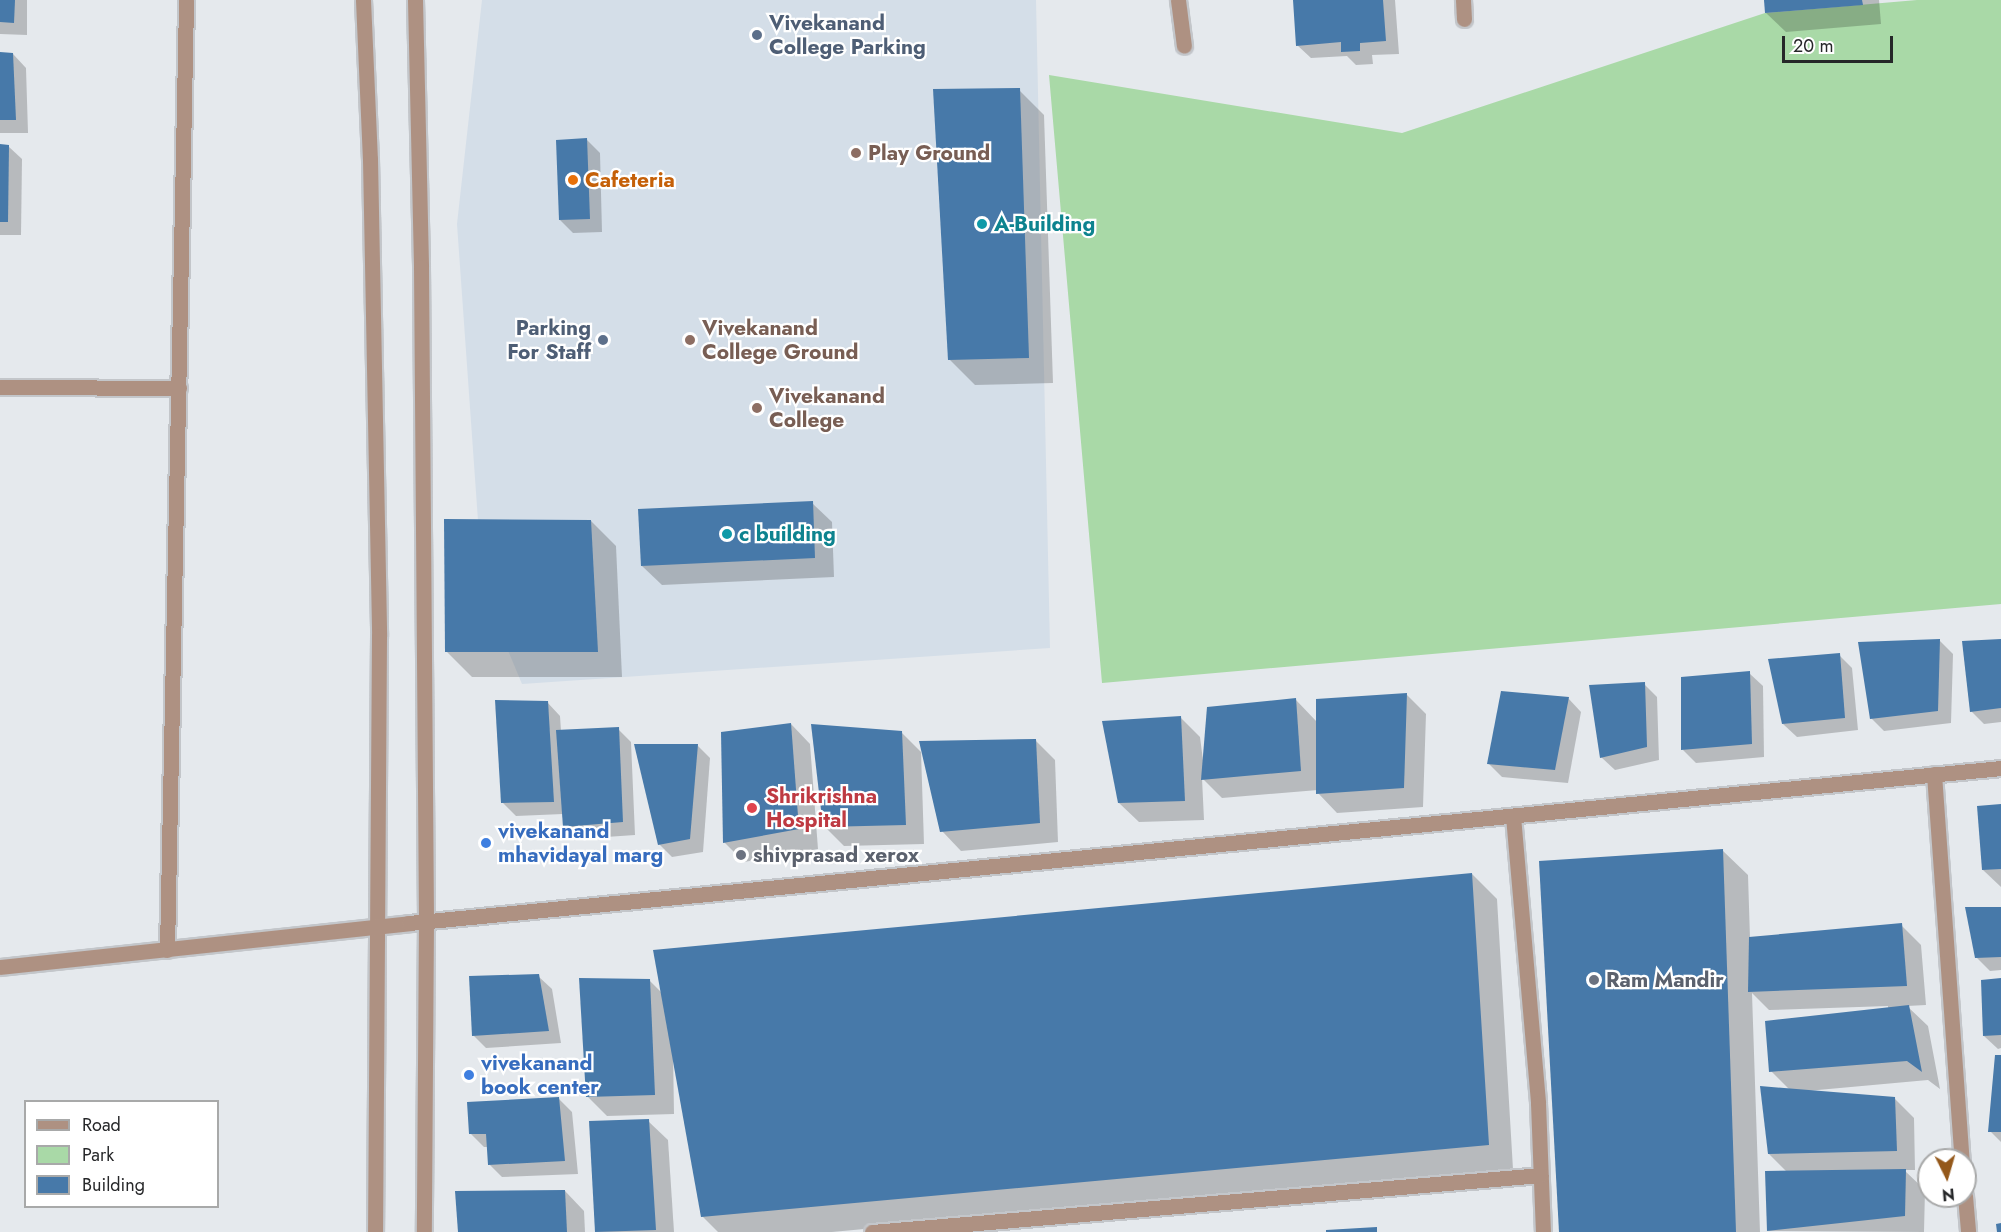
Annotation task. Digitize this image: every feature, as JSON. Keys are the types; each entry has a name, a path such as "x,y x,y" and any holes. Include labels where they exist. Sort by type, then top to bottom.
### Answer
{"street":[{"path":"167,951 186,0"},
{"path":"363,0 370,159 379,625 375,1232"},
{"path":"415,0 421,267 426,921 424,1232"},
{"path":"1178,0 1184,46"},
{"path":"1463,0 1464,19"},
{"path":"0,387 179,388"},
{"path":"0,967 167,951 426,921 2001,768"},
{"path":"1935,774 1961,1148"},
{"path":"1513,816 1537,1092 1543,1232"},
{"path":"872,1232 1541,1175"},
{"path":"1966,1208 1968,1232"}],"shaded area":[{"name":"Vivekanand College","path":"482,0 1036,0 1050,648 522,684 483,591 457,224"}],"green space":[{"path":"1917,0 2001,0 2001,604 1102,683 1049,75 1402,133 1765,13"}],"building":[{"path":"0,0 15,0 14,23 0,22"},
{"path":"1293,0 1383,0 1386,41 1360,43 1360,51 1341,52 1341,42 1296,46"},
{"path":"1764,0 1862,0 1863,5 1765,13"},
{"path":"0,52 13,53 16,120 0,120"},
{"name":"A-Building","path":"1020,88 1029,358 948,360 933,89"},
{"name":"Cafeteria","path":"587,138 590,219 559,220 556,140"},
{"path":"0,144 9,145 8,222 0,222"},
{"name":"c building","path":"813,501 815,558 641,566 638,509"},
{"path":"444,519 591,520 598,652 445,652"},
{"path":"1940,639 1938,711 1870,719 1858,642"},
{"path":"2001,639 2001,708 1970,712 1962,641"},
{"path":"1840,653 1845,718 1782,724 1768,659"},
{"path":"1750,671 1752,744 1681,750 1681,677"},
{"path":"1645,682 1647,747 1600,758 1589,685"},
{"path":"1501,691 1569,697 1555,770 1487,764"},
{"path":"1407,693 1404,788 1316,794 1316,699"},
{"path":"1296,698 1301,771 1201,780 1207,707"},
{"path":"495,700 548,701 554,802 501,803"},
{"path":"1181,716 1185,801 1118,803 1102,721"},
{"path":"791,723 799,829 723,843 721,732"},
{"path":"811,724 902,731 906,825 823,827"},
{"path":"619,727 623,822 563,827 556,730"},
{"path":"1036,739 1040,823 940,832 919,741"},
{"path":"634,744 698,744 690,839 658,845"},
{"path":"2001,804 2001,869 1982,870 1977,806"},
{"path":"1723,849 1736,1232 1559,1232 1539,861"},
{"path":"1472,873 1489,1145 701,1217 653,950"},
{"path":"1965,907 2001,907 2001,957 1975,958"},
{"path":"1902,923 1907,986 1748,992 1749,937"},
{"path":"539,974 549,1031 472,1036 469,976"},
{"path":"579,978 650,979 655,1095 586,1097"},
{"path":"2001,978 2001,1035 1983,1036 1981,980"},
{"path":"1909,1005 1922,1072 1907,1061 1769,1072 1765,1021"},
{"path":"1995,1055 2001,1055 2001,1132 1988,1132"},
{"path":"1760,1086 1895,1097 1897,1151 1768,1154"},
{"path":"559,1097 565,1161 488,1165 486,1134 469,1134 467,1102"},
{"path":"649,1119 656,1230 595,1232 589,1121"},
{"path":"1906,1169 1905,1216 1767,1231 1765,1171"},
{"path":"565,1190 567,1232 458,1232 455,1191"},
{"path":"2001,1223 2001,1232 1997,1232 1996,1224"},
{"path":"1377,1227 1377,1232 1326,1232 1326,1230"}],"place":[{"name":"Vivekanand College Parking","path":"757,35"},
{"name":"Play Ground","path":"856,153"},
{"name":"Cafeteria","path":"573,180"},
{"name":"A-Building","path":"982,224"},
{"name":"Parking For Staff","path":"603,340"},
{"name":"Vivekanand College Ground","path":"690,340"},
{"name":"Vivekanand College","path":"757,408"},
{"name":"c building","path":"727,534"},
{"name":"Shrikrishna Hospital","path":"752,808"},
{"name":"vivekanand mhavidayal marg","path":"486,843"},
{"name":"shivprasad xerox","path":"741,855"},
{"name":"Ram Mandir","path":"1594,980"},
{"name":"vivekanand book center","path":"469,1075"}]}
